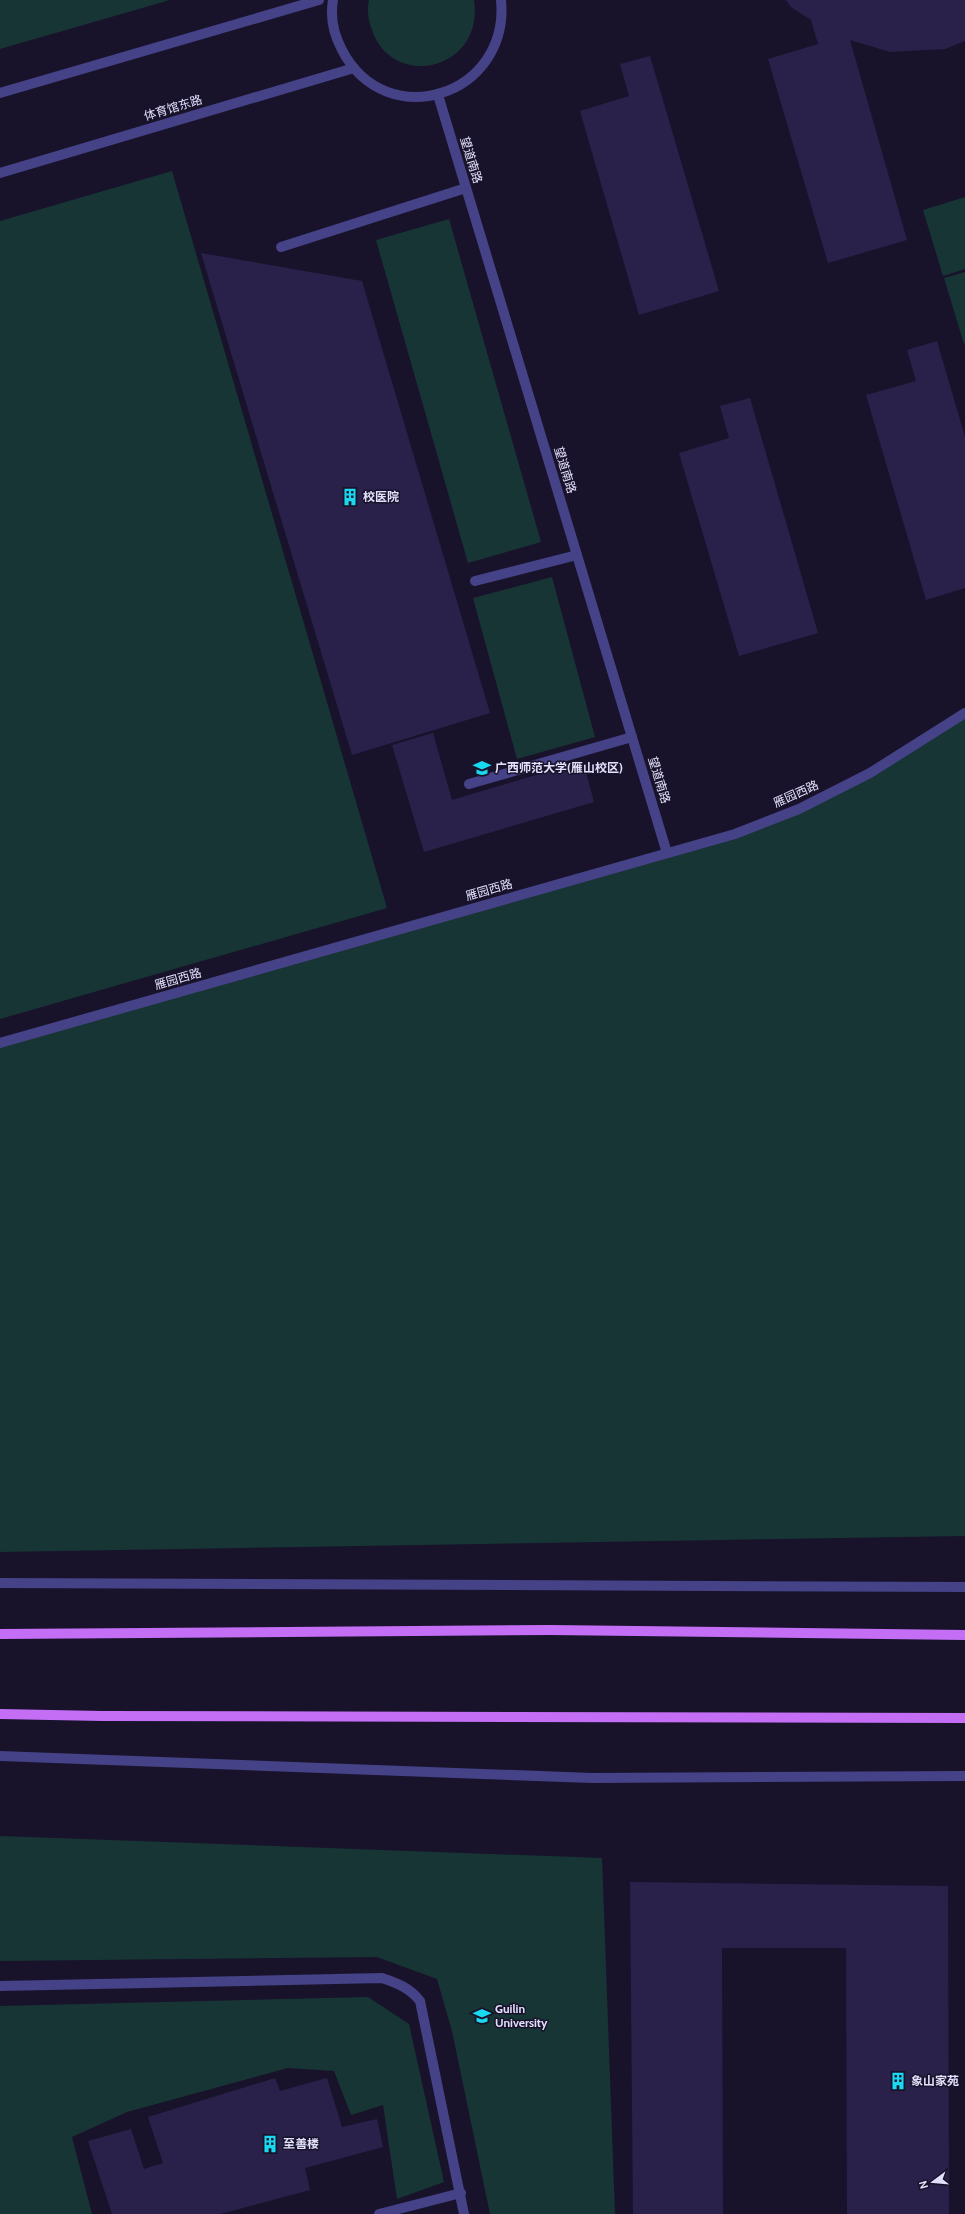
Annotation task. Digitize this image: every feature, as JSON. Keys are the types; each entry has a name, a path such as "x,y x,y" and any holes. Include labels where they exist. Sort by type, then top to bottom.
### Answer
{"main road":[{"path":"0,1634 550,1630 965,1635"},
{"path":"0,1714 102,1716 965,1718"}],"street":[{"path":"0,92 319,0"},
{"path":"333,0 335,31 346,58 367,80 392,93 407,97 438,95 450,91 475,75 493,52 502,24 501,0"},
{"name":"体育馆东路","path":"0,174 354,68"},
{"name":"望道南路","path":"438,95 667,853"},
{"path":"281,247 466,188"},
{"path":"475,581 577,555"},
{"name":"雁园西路","path":"0,1042 735,834 799,808 870,773 965,713"},
{"path":"469,784 632,737"},
{"path":"0,1583 965,1587"},
{"path":"0,1756 592,1778 965,1776"},
{"path":"0,1986 382,1978 396,1983 415,1994 420,2001 461,2193 464,2214"},
{"path":"380,2214 461,2193"}],"green space":[{"path":"0,0 170,0 0,49"},
{"path":"369,0 474,0 474,24 465,43 451,57 434,64 415,66 397,60 381,47 370,24 368,10"},
{"path":"172,171 387,908 0,1019 0,221"},
{"path":"965,197 965,269 943,276 923,210"},
{"path":"449,219 541,542 468,563 376,240"},
{"path":"965,272 965,343 964,344 944,278"},
{"path":"552,577 595,737 517,759 473,598"},
{"path":"965,713 965,1536 0,1552 0,1043 735,834 799,809"},
{"path":"0,1836 602,1858 615,2214 490,2214 452,2031 437,1979 377,1957 0,1961"},
{"path":"368,1997 409,2024 444,2182 397,2199 383,2105 351,2115 334,2071 288,2068 127,2112 72,2137 92,2214 0,2214 0,2006"}],"building":[{"path":"786,0 965,0 965,41 945,49 890,52 850,40 907,240 828,263 768,59 818,44 811,20 791,7"},
{"path":"650,56 719,291 639,315 580,111 629,96 620,64"},
{"name":"校医院","path":"201,253 362,281 490,713 352,755"},
{"path":"937,341 965,437 965,588 926,600 866,395 916,381 907,350"},
{"path":"750,398 818,633 739,656 679,453 729,438 720,406"},
{"path":"433,733 452,800 583,761 594,802 424,852 392,745"},
{"name":"象山家苑","path":"630,1882 948,1886 949,2214 847,2214 846,1948 722,1948 723,2214 633,2214"},
{"name":"至善楼","path":"275,2078 280,2091 327,2078 342,2127 377,2119 383,2147 305,2168 310,2190 220,2214 112,2214 88,2141 131,2129 144,2169 163,2163 148,2117"}],"place":[{"name":"校医院","path":"350,497"},
{"name":"广西师范大学(雁山校区)","path":"482,768"},
{"name":"Guilin University","path":"482,2016"},
{"name":"象山家苑","path":"898,2081"},
{"name":"至善楼","path":"270,2144"}]}
